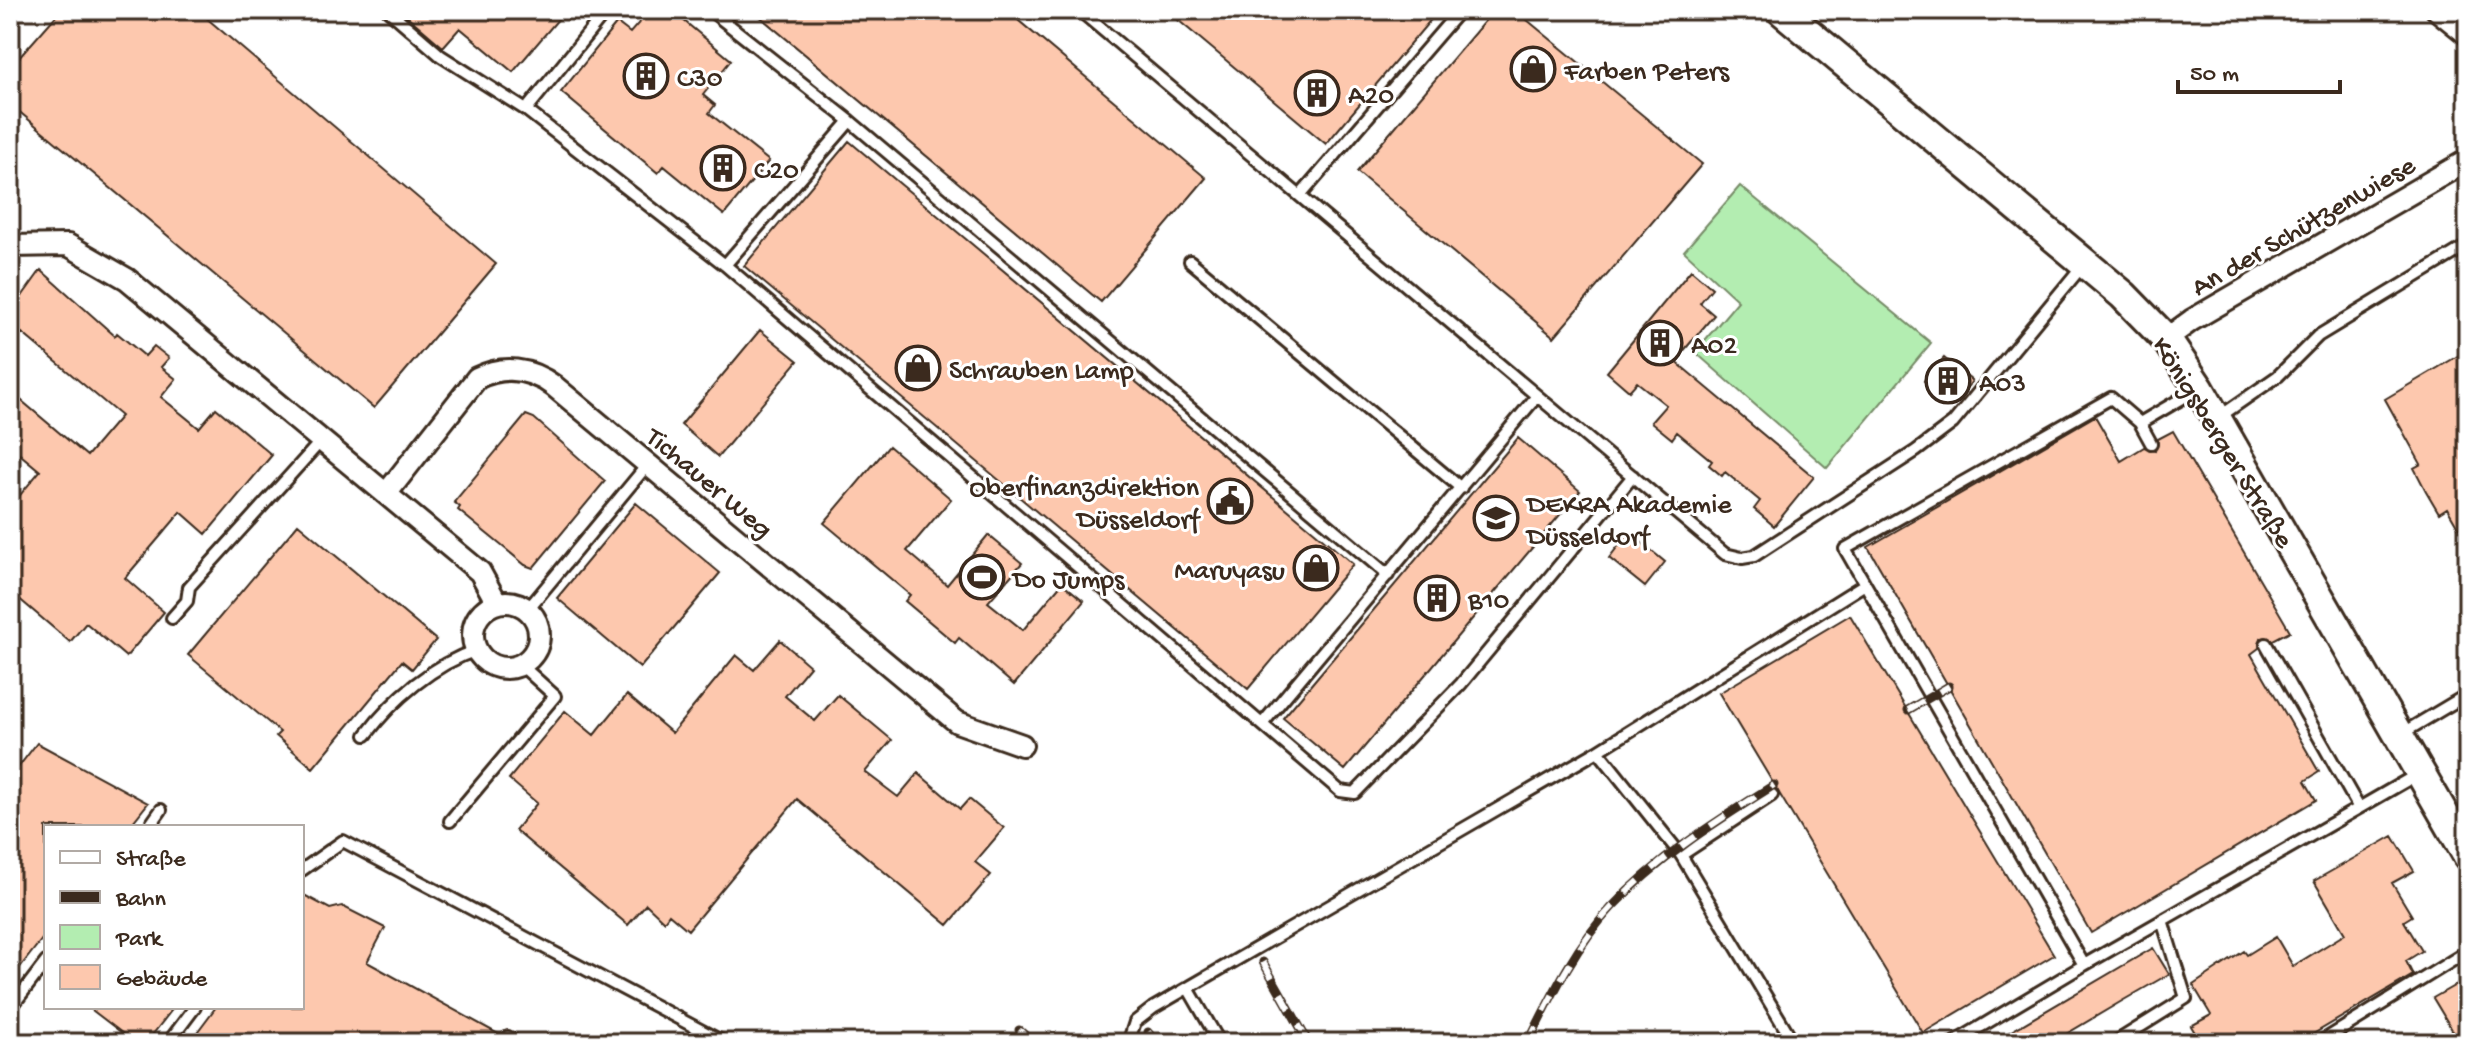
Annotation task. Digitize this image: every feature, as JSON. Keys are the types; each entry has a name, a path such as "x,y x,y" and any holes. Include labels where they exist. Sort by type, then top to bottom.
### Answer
{"main road":[{"name":"Königsberger Straße","path":"1781,10 2123,295 2166,339 2217,418 2468,856"}],"street":[{"path":"2437,10 2468,35"},
{"name":"An der Schützenwiese","path":"2166,339 2192,320 2468,160"},
{"path":"10,246 33,243 68,245 127,279 480,572 497,603"},
{"name":"Tichauer Weg","path":"386,494 477,378 491,371 526,370 543,378 957,722 1022,745"},
{"path":"497,603 516,603 528,609 539,628 539,643 533,656 521,665 499,668 486,662 477,650 473,636 476,622 484,610 497,603"}],"lane":[{"path":"388,10 441,56 526,110 725,265 1340,791 1355,793 1470,675 1633,476"},
{"path":"526,110 607,10"},
{"path":"710,10 850,121 1388,575"},
{"path":"1079,10 1725,554 1742,558 1754,556 1916,451 1953,423 2085,263"},
{"path":"1300,196 1460,10"},
{"path":"725,265 850,121"},
{"path":"2217,418 2278,376 2318,336 2468,245"},
{"path":"1190,261 1461,488"},
{"path":"2140,423 2199,388"},
{"path":"1263,723 1537,396"},
{"path":"2084,965 1845,549 2111,398 2140,423 2151,443"},
{"path":"172,618 187,601 189,587 321,441"},
{"path":"528,609 648,464"},
{"path":"1128,1043 1135,1022 1143,1014 1598,751 1865,584"},
{"path":"2266,644 2359,808"},
{"path":"366,735 384,710 453,658 477,650"},
{"path":"450,821 555,696 521,665"},
{"path":"2398,735 2468,694"},
{"path":"1598,751 1681,855 1794,1043"},
{"path":"1953,1043 2420,773"},
{"path":"1681,855 1772,795"},
{"path":"150,825 161,810"},
{"path":"304,869 343,841 725,1043"},
{"path":"2114,1043 2186,998 2162,920"},
{"path":"2319,1043 2468,951"},
{"path":"10,1009 44,965"},
{"path":"1188,988 1220,1043"},
{"path":"168,1043 194,1009"},
{"path":"504,1043 508,1037 518,1043"}],"green space":[{"path":"1740,186 1931,343 1827,468 1695,352 1738,301 1684,251"}],"building":[{"path":"61,10 197,10 496,264 374,408 10,104 10,68"},
{"path":"400,10 566,10 513,72 460,28 443,47"},
{"name":"C30","path":"650,10 671,10 731,60 703,95 715,105 709,113 769,161 724,215 664,166 658,173 561,92 617,23 630,33"},
{"path":"752,10 1006,10 1206,178 1101,302"},
{"name":"A20","path":"1166,10 1439,10 1326,144"},
{"path":"1494,10 1515,10 1702,164 1554,337 1357,172"},
{"path":"849,141 1353,564 1248,689 744,266"},
{"path":"41,270 115,336 117,333 145,356 154,346 169,358 161,367 176,379 161,397 199,428 216,408 272,455 206,534 181,512 125,578 164,612 126,657 86,623 70,642 10,591 10,507 40,471 10,446 10,391 87,456 121,416 22,333 10,348 10,313"},
{"path":"1691,270 1712,288 1700,303 1714,315 1675,361 1814,477 1774,526 1754,509 1760,501 1725,472 1722,476 1709,465 1712,461 1677,432 1672,439 1651,422 1666,405 1637,382 1629,391 1607,372"},
{"path":"760,330 798,361 718,457 681,425"},
{"path":"2468,350 2468,544 2447,508 2439,513 2426,491 2414,468 2421,464 2385,399"},
{"name":"A03","path":"1944,358 1972,381 1953,405 1924,381"},
{"path":"526,415 534,418 605,481 533,568 525,565 458,510 460,507 454,502"},
{"path":"2095,416 2121,461 2144,447 2155,450 2158,439 2173,431 2290,631 2273,640 2261,638 2259,648 2251,654 2319,772 2305,781 2316,800 2091,933 1868,547"},
{"name":"B10","path":"1518,438 1580,491 1345,770 1283,718"},
{"path":"889,446 951,499 907,551 947,585 988,535 1022,563 988,602 1023,630 1062,583 1084,601 1014,685 959,638 955,643 905,601 910,595 824,523"},
{"path":"636,503 720,573 640,668 557,598"},
{"path":"298,524 436,640 412,669 402,661 313,768 276,736 280,732 188,655"},
{"path":"1629,532 1665,562 1645,587 1609,558"},
{"path":"1850,615 2054,955 1923,1033 1719,693"},
{"path":"780,640 810,666 785,696 815,721 838,695 892,740 865,772 898,797 918,773 960,809 969,799 1004,828 975,862 991,875 948,925 797,799 688,930 669,914 664,921 646,904 628,925 515,830 537,803 509,779 565,711 594,735 627,695 672,733 736,655 754,670"},
{"path":"37,743 148,803 131,825 44,825 44,937 10,980 10,778"},
{"path":"2393,836 2414,871 2392,883 2412,916 2404,921 2422,951 2406,961 2413,975 2298,1043 2201,1043 2191,1026 2211,1015 2193,985 2244,951 2247,955 2276,937 2293,966 2345,934 2314,881"},
{"path":"304,895 330,909 342,906 385,928 367,962 500,1035 496,1043 189,1043 214,1009 304,1009"},
{"path":"2153,948 2169,974 2051,1043 1991,1043"},
{"path":"2468,978 2468,1043 2460,1043 2433,998"},
{"path":"91,1009 172,1009 146,1043 135,1043"}],"railway":[{"path":"1908,710 1949,686"},
{"path":"1528,1043 1576,955 1612,907 1669,856 1774,785"},
{"path":"1263,962 1309,1043"},
{"path":"1019,1030 1034,1043"},
{"path":"1148,1032 1157,1043"}],"place":[{"name":"Farben Peters","path":"1533,69"},
{"name":"C30","path":"646,76"},
{"name":"A20","path":"1317,93"},
{"name":"C20","path":"723,168"},
{"name":"A02","path":"1660,343"},
{"name":"Schrauben Lamp","path":"918,368"},
{"name":"A03","path":"1948,381"},
{"name":"Oberfinanzdirektion Düsseldorf","path":"1230,501"},
{"name":"DEKRA Akademie Düsseldorf","path":"1496,518"},
{"name":"Maruyasu","path":"1316,568"},
{"name":"Do Jumps","path":"982,577"},
{"name":"B10","path":"1437,598"}]}
